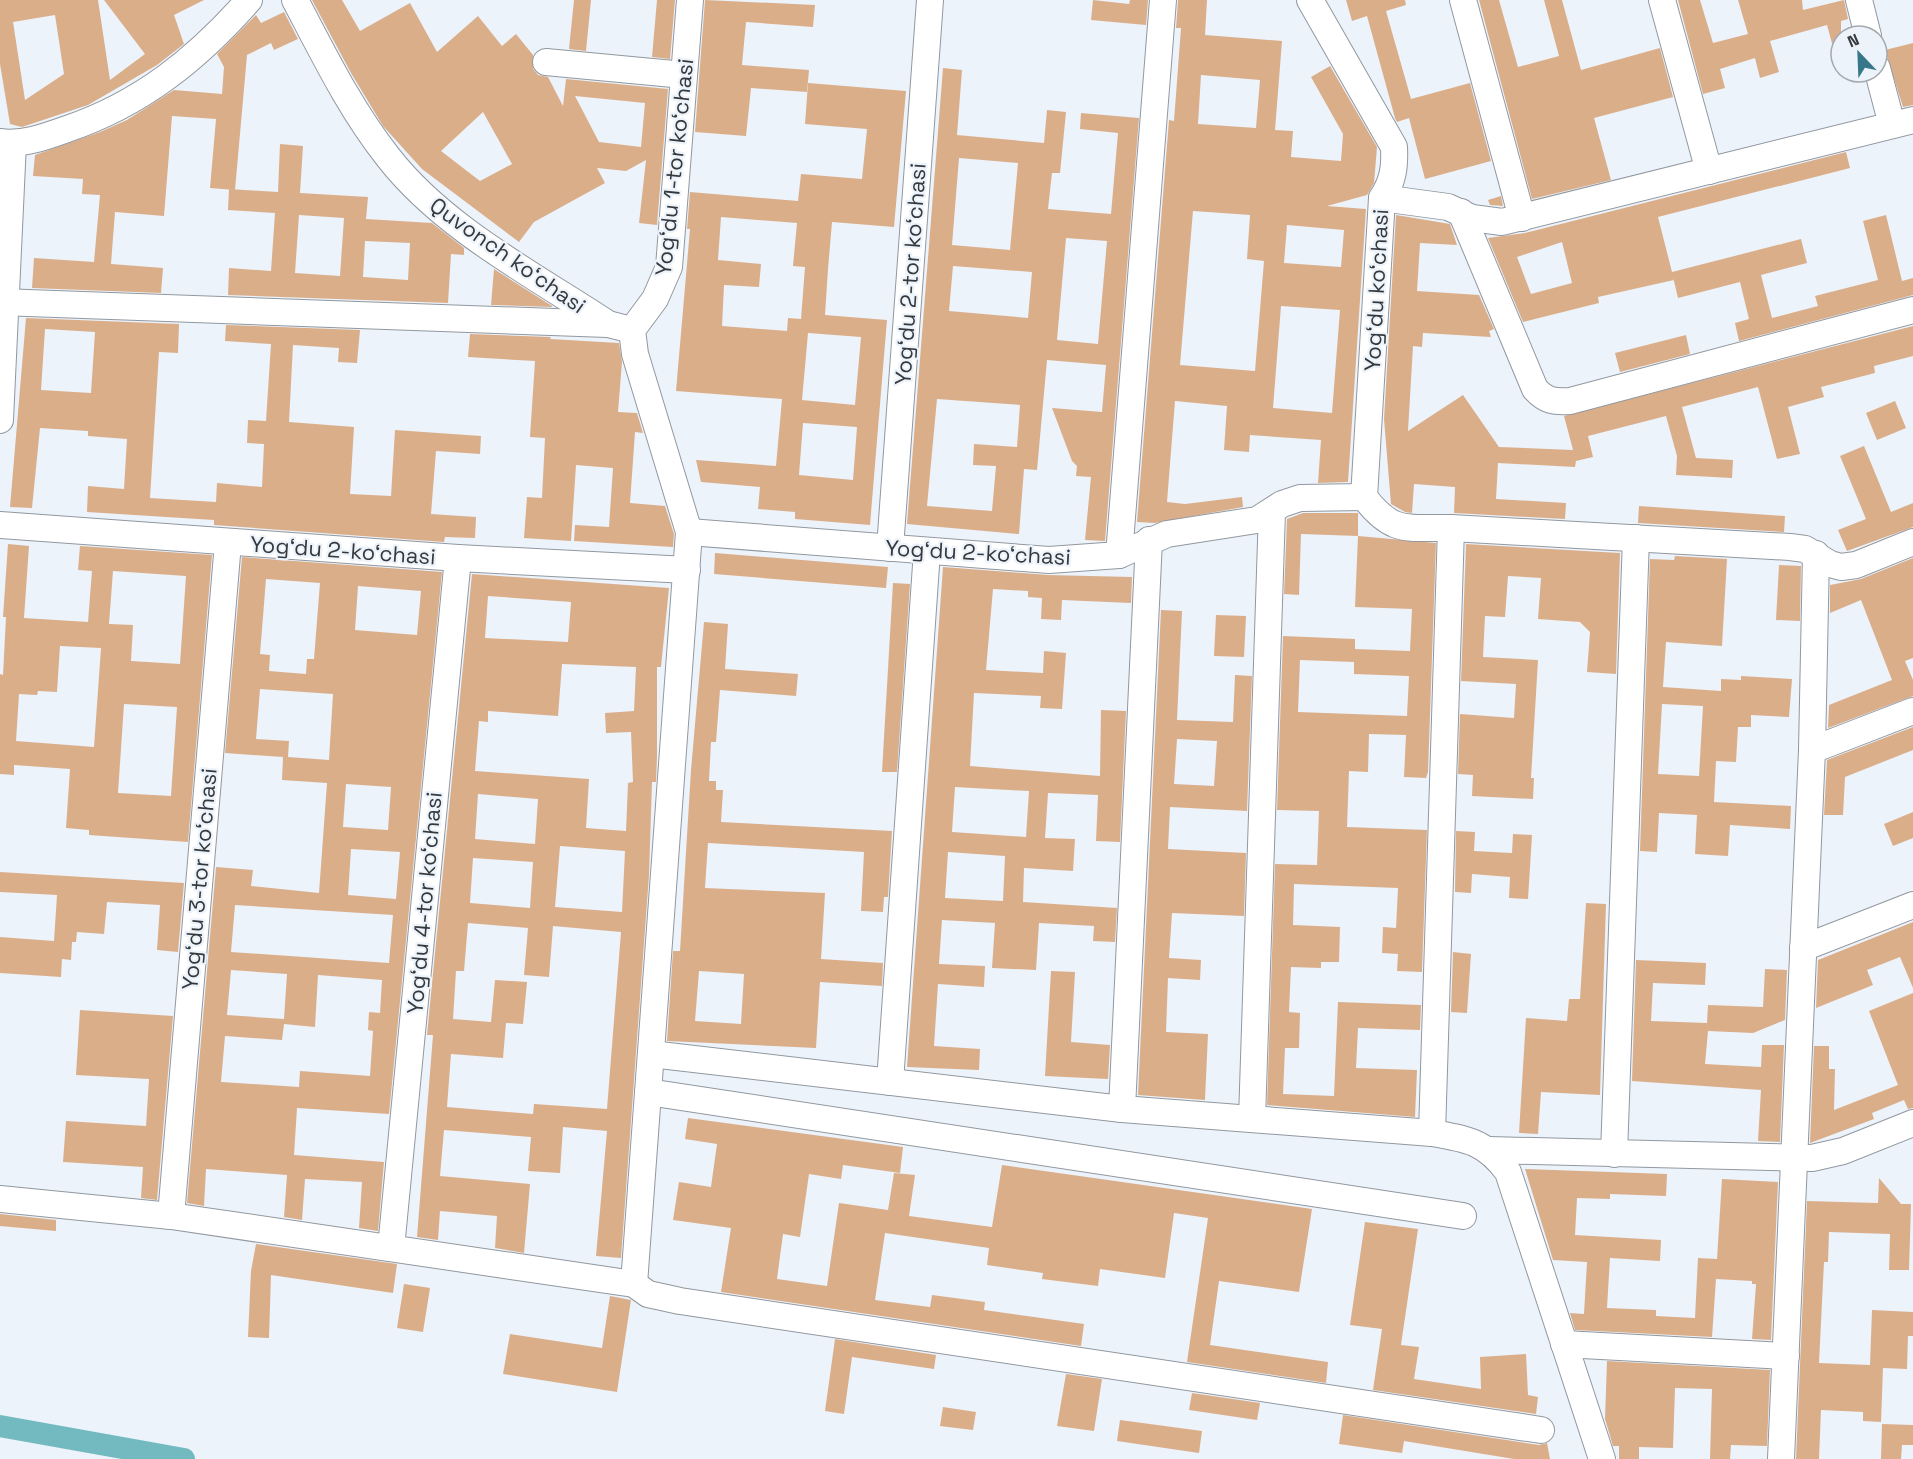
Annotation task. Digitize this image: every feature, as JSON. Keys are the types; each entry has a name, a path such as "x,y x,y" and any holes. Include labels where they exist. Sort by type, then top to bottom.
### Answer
{"street":[{"path":"0,420 7,142 41,138 96,120 145,94 181,69 216,37 249,0"},
{"name":"Quvonch koʻchasi","path":"295,0 368,130 420,193 454,222 620,327"},
{"name":"Yogʻdu 1-tor koʻchasi","path":"620,327 655,299 669,267 690,0"},
{"name":"Yogʻdu 2-tor koʻchasi","path":"890,548 930,0"},
{"path":"1119,555 1162,0"},
{"name":"Yogʻdu koʻchasi","path":"1310,0 1395,147 1395,167 1391,184 1382,198 1364,497"},
{"path":"1463,0 1522,218"},
{"path":"1662,0 1709,171"},
{"path":"1859,0 1865,24"},
{"path":"546,62 684,75"},
{"path":"1382,198 1448,207 1485,222 1502,222 1522,218 1903,122 1885,84"},
{"path":"1461,212 1535,389 1543,397 1554,402 1570,401 1913,310"},
{"path":"3,302 620,327 636,360 689,532 634,1284"},
{"path":"1364,497 1383,520 1395,526 1790,547 1816,554 1830,564 1841,567 1856,565 1913,543"},
{"name":"Yogʻdu 2-koʻchasi","path":"689,532 1049,560 1119,555 1167,534 1250,522 1282,504 1300,498 1364,497"},
{"path":"1252,1119 1272,511"},
{"name":"Yogʻdu 2-koʻchasi","path":"0,525 228,543 687,570"},
{"path":"1432,1133 1451,528"},
{"path":"1614,1154 1636,538"},
{"path":"1122,1109 1149,540"},
{"name":"Yogʻdu 3-tor koʻchasi","path":"171,1216 228,543"},
{"path":"890,1082 927,551"},
{"path":"1781,1459 1812,750 1816,554"},
{"name":"Yogʻdu 4-tor koʻchasi","path":"391,1248 458,558"},
{"path":"1812,750 1913,711"},
{"path":"1803,948 1913,905"},
{"path":"651,1053 1122,1109 1432,1133 1471,1140 1489,1150 1508,1172 1602,1459"},
{"path":"648,1092 1463,1216"},
{"path":"1489,1150 1827,1156 1913,1123"},
{"path":"0,1199 171,1216 634,1284 648,1294 680,1301 1540,1431"},
{"path":"1564,1344 1786,1356"}],"building":[{"path":"0,0 98,0 110,80 145,54 104,0 204,0 174,15 184,44 157,65 88,105 22,127 10,124 0,64","holes":["55,15 64,74 25,100 13,22"]},
{"path":"312,0 342,0 360,31 410,3 437,52 478,16 502,46 516,34 533,55 533,69 538,75 548,77 563,106 566,79 668,89 657,225 639,223 646,160 626,171 597,168 605,183 534,222 519,242 422,169 383,126 351,73","holes":["575,96 645,103 641,147 599,142","483,112 512,164 480,181 441,151"]},
{"path":"574,0 591,0 586,51 569,49"},
{"path":"657,0 675,0 670,59 652,57"},
{"path":"705,0 815,5 813,27 746,22 742,65 809,70 807,92 751,88 746,136 695,132"},
{"path":"1093,0 1129,4 1130,0 1148,0 1146,25 1091,20"},
{"path":"1178,0 1207,0 1205,35 1282,41 1275,130 1293,131 1291,157 1341,161 1343,134 1311,77 1330,66 1377,147 1374,183 1367,195 1327,206 1366,209 1348,482 1318,483 1321,440 1250,435 1249,452 1224,450 1227,406 1175,401 1167,502 1185,504 1242,497 1243,507 1155,523 1137,522 1169,120 1174,121 1181,28 1176,28","holes":["1201,75 1260,80 1256,128 1198,124","1193,211 1250,215 1247,259 1264,261 1255,371 1180,365","1287,225 1344,230 1341,267 1284,263","1281,306 1340,310 1332,413 1273,408"]},
{"path":"1346,0 1405,0 1406,5 1386,11 1411,99 1470,83 1491,161 1425,179 1409,118 1397,122 1395,118 1367,16 1352,21"},
{"path":"1479,0 1499,0 1518,67 1559,56 1544,0 1562,0 1581,70 1660,48 1673,97 1594,118 1611,180 1532,199"},
{"path":"1678,0 1700,0 1713,43 1748,34 1738,0 1802,0 1803,10 1844,0 1848,19 1841,21 1841,24 1829,24 1829,32 1827,25 1770,41 1779,72 1760,78 1755,58 1720,69 1725,88 1703,94"},
{"path":"284,12 298,39 274,50 271,43 247,55 235,190 210,188 216,119 172,116 164,216 115,212 111,264 163,268 161,293 32,288 34,258 94,262 100,195 82,194 83,179 33,176 35,155 127,120 174,90 222,94 224,67 217,54 256,15 261,23"},
{"path":"1913,43 1913,105 1903,107 1889,63 1889,49"},
{"path":"943,68 962,70 957,135 1044,143 1047,110 1066,112 1060,173 1052,173 1048,209 1111,214 1118,133 1080,129 1081,113 1139,118 1105,541 1085,540 1091,477 1076,476 1077,466 1072,461 1052,408 1102,412 1106,365 1047,360 1037,470 1024,469 1019,534 907,524","holes":["959,158 1018,163 1010,250 952,245","1066,238 1107,241 1098,344 1057,340","953,266 1032,272 1028,318 949,311","937,399 1020,405 1017,447 974,444 973,465 996,466 992,511 927,506"]},
{"path":"808,83 906,91 894,227 832,222 828,269 825,315 887,320 870,525 795,519 795,512 758,509 760,487 701,482 696,460 776,466 782,399 676,391 690,229 687,229 690,192 798,201 801,174 862,179 867,129 805,124","holes":["721,217 797,223 793,266 805,267 801,319 788,318 787,331 722,326 724,285 759,287 761,264 718,260","808,333 861,337 855,405 802,400","803,423 857,427 853,480 799,475"]},
{"path":"280,144 303,146 300,193 368,197 366,219 432,223 464,248 464,255 451,254 448,303 228,295 229,268 271,271 275,213 228,210 229,189 278,192","holes":["299,215 344,218 340,276 295,273","365,241 410,243 408,280 363,277"]},
{"path":"1846,152 1850,168 1658,217 1672,272 1801,239 1807,263 1761,275 1772,318 1818,306 1815,296 1878,280 1863,221 1886,215 1902,281 1913,278 1913,295 1739,341 1735,323 1749,319 1740,282 1678,298 1674,280 1598,297 1599,303 1523,322 1488,238 1525,233","holes":["1562,242 1572,283 1531,294 1517,257"]},
{"path":"1501,196 1503,206 1490,205 1488,200"},
{"path":"1396,215 1450,224 1457,245 1420,243 1417,291 1479,295 1494,329 1489,331 1491,337 1423,333 1422,347 1413,346 1408,431 1463,395 1499,447 1573,450 1564,416 1913,326 1913,356 1874,366 1875,373 1821,387 1824,397 1788,407 1800,454 1777,459 1758,387 1682,407 1696,458 1733,460 1732,478 1676,475 1677,456 1666,416 1588,436 1593,457 1576,461 1575,467 1498,463 1496,499 1566,503 1565,519 1454,513 1455,487 1414,484 1412,513 1405,512 1391,504 1384,419"},
{"path":"494,269 552,306 552,307 491,305"},
{"path":"26,318 179,324 178,353 159,352 150,498 216,502 217,483 262,487 264,444 247,443 248,420 266,421 271,344 225,341 226,325 360,330 357,363 338,362 339,348 293,345 289,422 354,427 350,494 391,496 395,430 481,436 480,454 436,451 431,514 476,517 475,538 445,537 444,542 214,525 214,520 87,512 88,486 124,489 127,439 88,436 88,431 40,428 32,508 10,507","holes":["45,329 95,332 91,393 41,390"]},
{"path":"470,334 551,337 550,339 619,343 622,362 618,412 637,413 643,433 635,432 630,503 665,506 674,534 673,547 574,541 575,525 609,527 613,468 576,465 571,541 524,538 527,497 542,498 545,438 530,437 535,361 468,357"},
{"path":"1686,335 1690,354 1620,372 1615,353"},
{"path":"1895,401 1906,428 1877,440 1866,413"},
{"path":"1864,446 1891,512 1913,503 1913,527 1847,551 1838,530 1866,519 1840,456"},
{"path":"1639,506 1785,516 1784,532 1638,523"},
{"path":"1303,513 1358,513 1358,536 1301,534 1299,595 1284,594 1287,519"},
{"path":"1358,536 1436,543 1428,772 1426,778 1404,777 1406,735 1369,734 1368,772 1349,771 1347,827 1427,830 1422,972 1397,971 1398,954 1382,953 1383,927 1396,928 1398,888 1294,884 1293,925 1340,927 1339,962 1321,962 1321,968 1291,967 1289,1012 1300,1013 1299,1048 1285,1048 1283,1094 1334,1096 1338,1002 1421,1005 1420,1030 1358,1028 1356,1068 1417,1070 1415,1117 1267,1105 1275,864 1317,865 1319,811 1277,810 1283,636 1355,639 1355,649 1410,651 1412,609 1355,607","holes":["1300,660 1354,662 1354,674 1409,676 1407,716 1298,712"]},
{"path":"8,544 29,546 24,618 88,622 92,571 78,570 80,546 212,555 188,842 89,835 89,830 66,828 70,769 14,765 14,775 0,774 0,674 3,675 6,617 3,617","holes":["113,571 186,576 180,664 131,661 133,625 109,624","60,646 101,648 94,747 16,741 19,694 37,695 38,691 57,692","124,704 177,707 171,796 118,793"]},
{"path":"1466,544 1620,553 1616,674 1587,672 1590,632 1580,622 1538,619 1541,578 1508,576 1505,617 1485,616 1483,657 1538,660 1531,778 1534,778 1533,799 1472,796 1473,775 1458,774 1460,714 1514,718 1516,684 1461,681"},
{"path":"715,553 888,567 886,588 714,574"},
{"path":"1675,556 1727,559 1722,646 1666,642 1663,687 1721,691 1721,679 1741,680 1741,676 1792,679 1789,717 1751,715 1751,727 1738,727 1736,762 1716,761 1714,802 1791,806 1790,829 1730,825 1728,856 1695,854 1697,815 1659,813 1657,852 1640,851 1650,559 1674,560","holes":["1662,704 1703,706 1699,776 1658,774"]},
{"path":"242,557 442,572 389,1114 297,1108 294,1155 384,1162 378,1231 359,1228 362,1182 305,1179 302,1220 284,1217 287,1175 206,1169 204,1206 187,1203 216,867 253,870 251,886 319,893 327,783 282,780 283,757 225,753","holes":["266,579 320,583 314,659 307,659 306,674 269,671 270,655 260,654","358,586 421,591 417,635 355,630","260,689 333,694 329,760 288,757 289,741 256,739","346,784 391,787 388,830 343,827","351,849 400,852 396,899 348,895","235,905 393,915 389,963 231,952","231,970 287,974 284,1019 227,1015","318,975 382,980 380,1013 369,1012 368,1030 373,1031 370,1076 300,1071 299,1087 221,1082 225,1036 282,1040 284,1024 315,1027"]},
{"path":"1913,558 1913,658 1905,661 1913,680 1913,696 1828,728 1829,705 1892,680 1861,600 1830,613 1830,585 1861,579"},
{"path":"1779,565 1801,566 1800,621 1776,620"},
{"path":"943,567 1048,575 1132,577 1131,603 1062,600 1061,620 1041,619 1042,598 1028,597 1028,591 993,589 986,670 1043,673 1044,651 1066,653 1062,709 1040,708 1041,696 974,693 970,766 1100,776 1101,710 1126,711 1120,842 1096,841 1098,795 1048,793 1045,838 1075,839 1073,871 1024,868 1023,902 1117,908 1115,942 1093,941 1094,926 1039,923 1036,970 992,968 995,923 942,920 939,964 985,966 984,987 938,984 934,1046 980,1049 979,1070 907,1067","holes":["955,787 1029,791 1026,837 952,832","948,852 1005,856 1003,901 945,898"]},
{"path":"472,574 669,588 661,667 657,667 656,782 652,782 649,875 621,1258 596,1256 607,1131 563,1127 560,1173 528,1171 531,1137 444,1130 440,1176 530,1184 524,1253 495,1248 497,1216 440,1211 438,1240 417,1237 433,1035 427,1035","holes":["488,596 571,602 568,642 485,638","562,664 636,667 634,711 605,713 606,733 631,732 633,782 628,783 626,831 586,828 589,779 475,771 479,721 488,722 488,711 558,716","478,794 538,799 535,844 475,839","560,846 625,851 622,912 555,907","473,858 533,862 530,908 470,903","468,923 528,928 524,975 549,977 553,926 621,932 607,1109 534,1104 533,1114 447,1107 451,1054 503,1058 506,1023 523,1024 527,982 495,980 491,1022 453,1019 456,971 464,971"]},
{"path":"893,583 910,584 897,772 882,772"},
{"path":"1161,610 1182,611 1177,720 1233,722 1235,675 1252,676 1247,811 1170,807 1168,849 1246,853 1244,916 1172,913 1169,958 1201,960 1200,980 1168,978 1166,1032 1208,1034 1205,1100 1138,1095","holes":["1177,739 1217,741 1214,786 1174,784"]},
{"path":"1216,615 1246,616 1244,657 1214,656"},
{"path":"704,622 728,624 725,669 798,674 796,696 720,690 716,742 711,742 709,781 716,781 716,790 723,790 721,822 892,831 888,897 884,897 883,912 861,911 864,852 708,843 705,888 825,893 821,959 883,963 882,986 820,982 816,1048 667,1041 673,951 680,951 691,770","holes":["699,971 744,974 741,1024 695,1021"]},
{"path":"1913,727 1913,750 1845,777 1843,815 1824,815 1827,760"},
{"path":"1913,812 1913,838 1893,846 1884,824"},
{"path":"1456,831 1475,832 1474,851 1512,853 1513,834 1532,835 1528,899 1509,898 1510,877 1472,874 1471,893 1455,892"},
{"path":"0,872 184,883 178,952 157,950 160,905 107,902 104,934 77,932 76,942 72,942 71,960 62,959 61,977 0,973 0,937 54,941 57,895 0,892"},
{"path":"1586,903 1606,904 1600,1095 1541,1092 1538,1134 1519,1133 1526,1018 1567,1021 1569,999 1580,999"},
{"path":"1913,922 1913,988 1900,957 1867,970 1873,985 1816,1008 1818,960"},
{"path":"1453,952 1471,954 1467,1013 1451,1012"},
{"path":"1636,960 1706,963 1705,985 1653,983 1651,1021 1707,1023 1708,1005 1763,1007 1765,969 1787,970 1785,1020 1753,1033 1708,1031 1705,1064 1761,1067 1762,1045 1784,1045 1780,1142 1758,1141 1761,1090 1632,1081"},
{"path":"1051,971 1075,972 1071,1042 1110,1045 1108,1079 1045,1076"},
{"path":"1913,993 1913,1108 1908,1109 1904,1100 1872,1113 1874,1119 1810,1143 1814,1046 1829,1046 1829,1069 1835,1069 1834,1110 1898,1085 1869,1011"},
{"path":"80,1010 173,1016 157,1200 141,1198 143,1167 63,1162 66,1121 146,1126 149,1079 76,1075"},
{"path":"688,1118 903,1147 900,1173 843,1165 841,1179 809,1174 800,1237 783,1234 777,1279 827,1286 839,1203 888,1210 894,1173 915,1175 909,1216 992,1227 1002,1165 1312,1209 1299,1292 1219,1281 1210,1345 1328,1362 1326,1383 1187,1362 1208,1218 1174,1213 1165,1278 1100,1269 1098,1286 1042,1279 1043,1273 987,1265 989,1248 885,1233 875,1300 930,1307 932,1295 985,1302 984,1310 1084,1324 1081,1346 721,1292 731,1228 673,1220 679,1182 711,1187 717,1144 685,1139"},
{"path":"1525,1169 1667,1174 1666,1196 1610,1194 1610,1199 1577,1198 1575,1235 1661,1240 1660,1261 1610,1258 1607,1308 1656,1310 1656,1316 1695,1318 1698,1258 1717,1259 1722,1179 1778,1182 1771,1340 1752,1339 1756,1284 1752,1284 1752,1281 1716,1279 1712,1337 1575,1330 1570,1313 1584,1314 1587,1262 1553,1260"},
{"path":"1879,1178 1901,1204 1911,1204 1909,1270 1889,1270 1890,1234 1829,1232 1828,1262 1824,1262 1819,1363 1870,1365 1872,1310 1913,1312 1913,1336 1908,1336 1907,1369 1883,1368 1881,1422 1863,1421 1863,1412 1821,1410 1819,1459 1796,1459 1807,1201 1878,1203"},
{"path":"0,1214 56,1220 56,1231 0,1226"},
{"path":"1365,1222 1418,1229 1401,1345 1419,1347 1414,1379 1481,1389 1480,1357 1526,1354 1528,1395 1538,1397 1536,1414 1373,1390 1382,1329 1350,1325"},
{"path":"256,1244 397,1264 393,1293 271,1275 269,1338 248,1337 251,1271"},
{"path":"404,1284 430,1288 423,1332 397,1328"},
{"path":"610,1296 631,1300 617,1392 503,1374 510,1334 602,1348"},
{"path":"835,1339 936,1355 934,1369 852,1357 844,1414 825,1411"},
{"path":"1607,1361 1770,1370 1767,1446 1731,1445 1730,1459 1710,1459 1712,1389 1675,1388 1673,1448 1639,1447 1639,1459 1619,1459 1619,1446 1613,1446 1605,1419"},
{"path":"1066,1374 1102,1379 1094,1431 1057,1426"},
{"path":"1192,1393 1260,1403 1257,1420 1189,1410"},
{"path":"943,1407 976,1412 973,1430 940,1426"},
{"path":"1343,1415 1539,1445 1547,1443 1550,1459 1514,1459 1404,1441 1402,1453 1339,1444"},
{"path":"1120,1420 1202,1431 1199,1453 1117,1441"},
{"path":"1882,1424 1913,1425 1913,1445 1902,1445 1901,1459 1881,1459"}],"waterway":[{"path":"0,1426 184,1459"}]}
